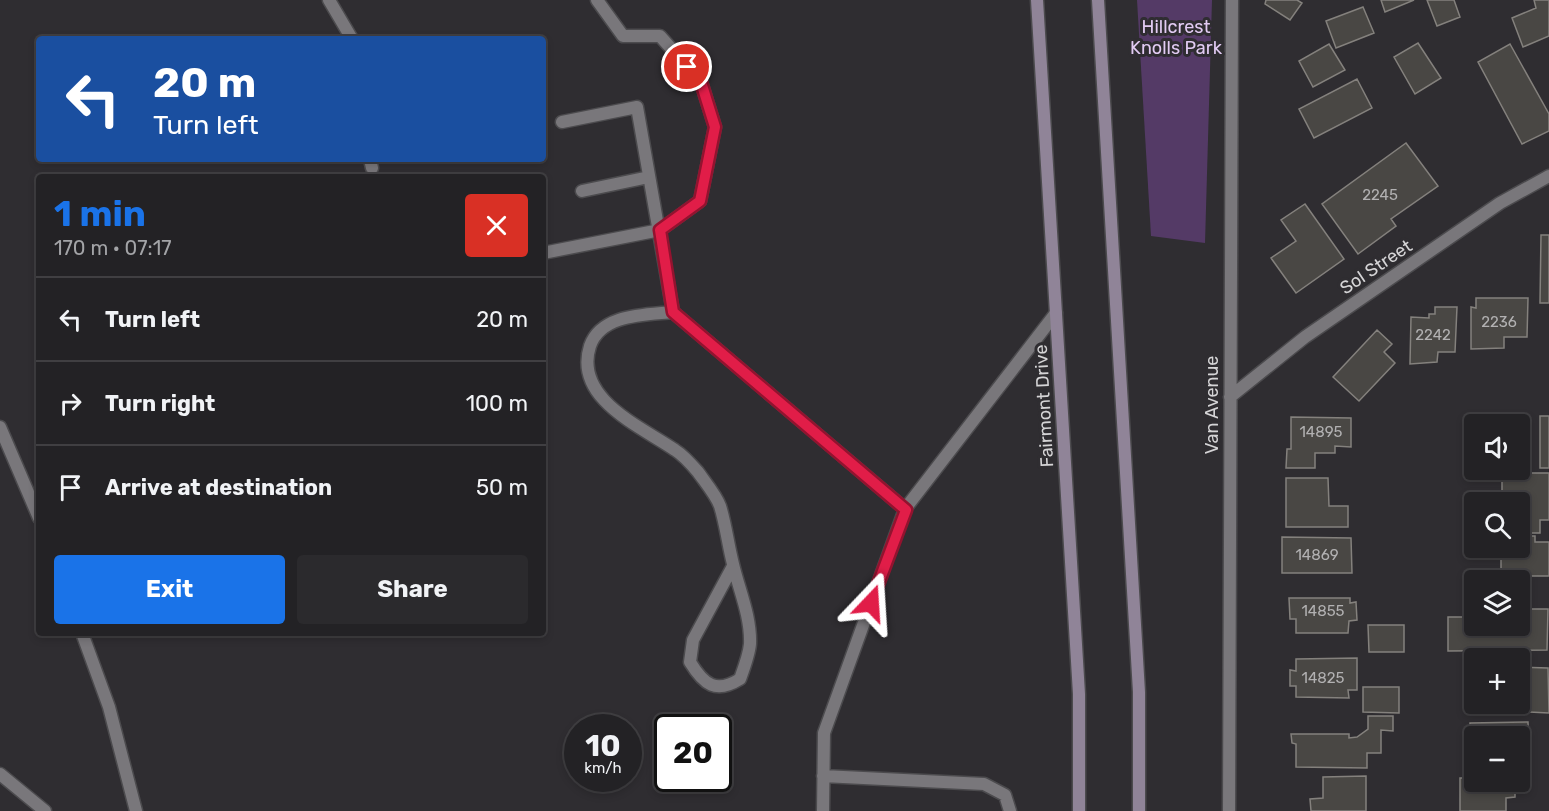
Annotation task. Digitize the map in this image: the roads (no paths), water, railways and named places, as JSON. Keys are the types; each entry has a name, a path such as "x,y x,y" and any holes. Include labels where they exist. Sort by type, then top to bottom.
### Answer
{"main road":[{"name":"Fairmont Drive","path":"1037,0 1079,694 1079,811"},
{"path":"1098,0 1138,680 1140,811"}],"street":[{"path":"329,0 350,36"},
{"path":"546,252 660,230 700,201 715,127 701,82 660,36 623,36 597,0"},
{"name":"Van Avenue","path":"1229,811 1232,0"},
{"path":"562,122 637,107 673,312 906,510"},
{"name":"Sol Street","path":"1230,397 1305,338 1500,203 1549,176"},
{"path":"582,191 649,177"},
{"path":"673,312 627,316 601,330 594,336 589,350 588,363 591,379 603,399 633,426 677,451 697,471 719,504 733,566 745,602 750,643 740,679 728,687 718,687 706,682 690,662 693,640 733,566"},
{"path":"823,811 825,733 906,510 1056,313"},
{"path":"0,427 36,511"},
{"path":"83,636 109,707 136,811"},
{"path":"0,774 45,811"},
{"path":"824,776 984,784 1005,795 1010,811"}],"park label":[{"name":"Hillcrest Knolls Park","path":"1176,37"}]}
